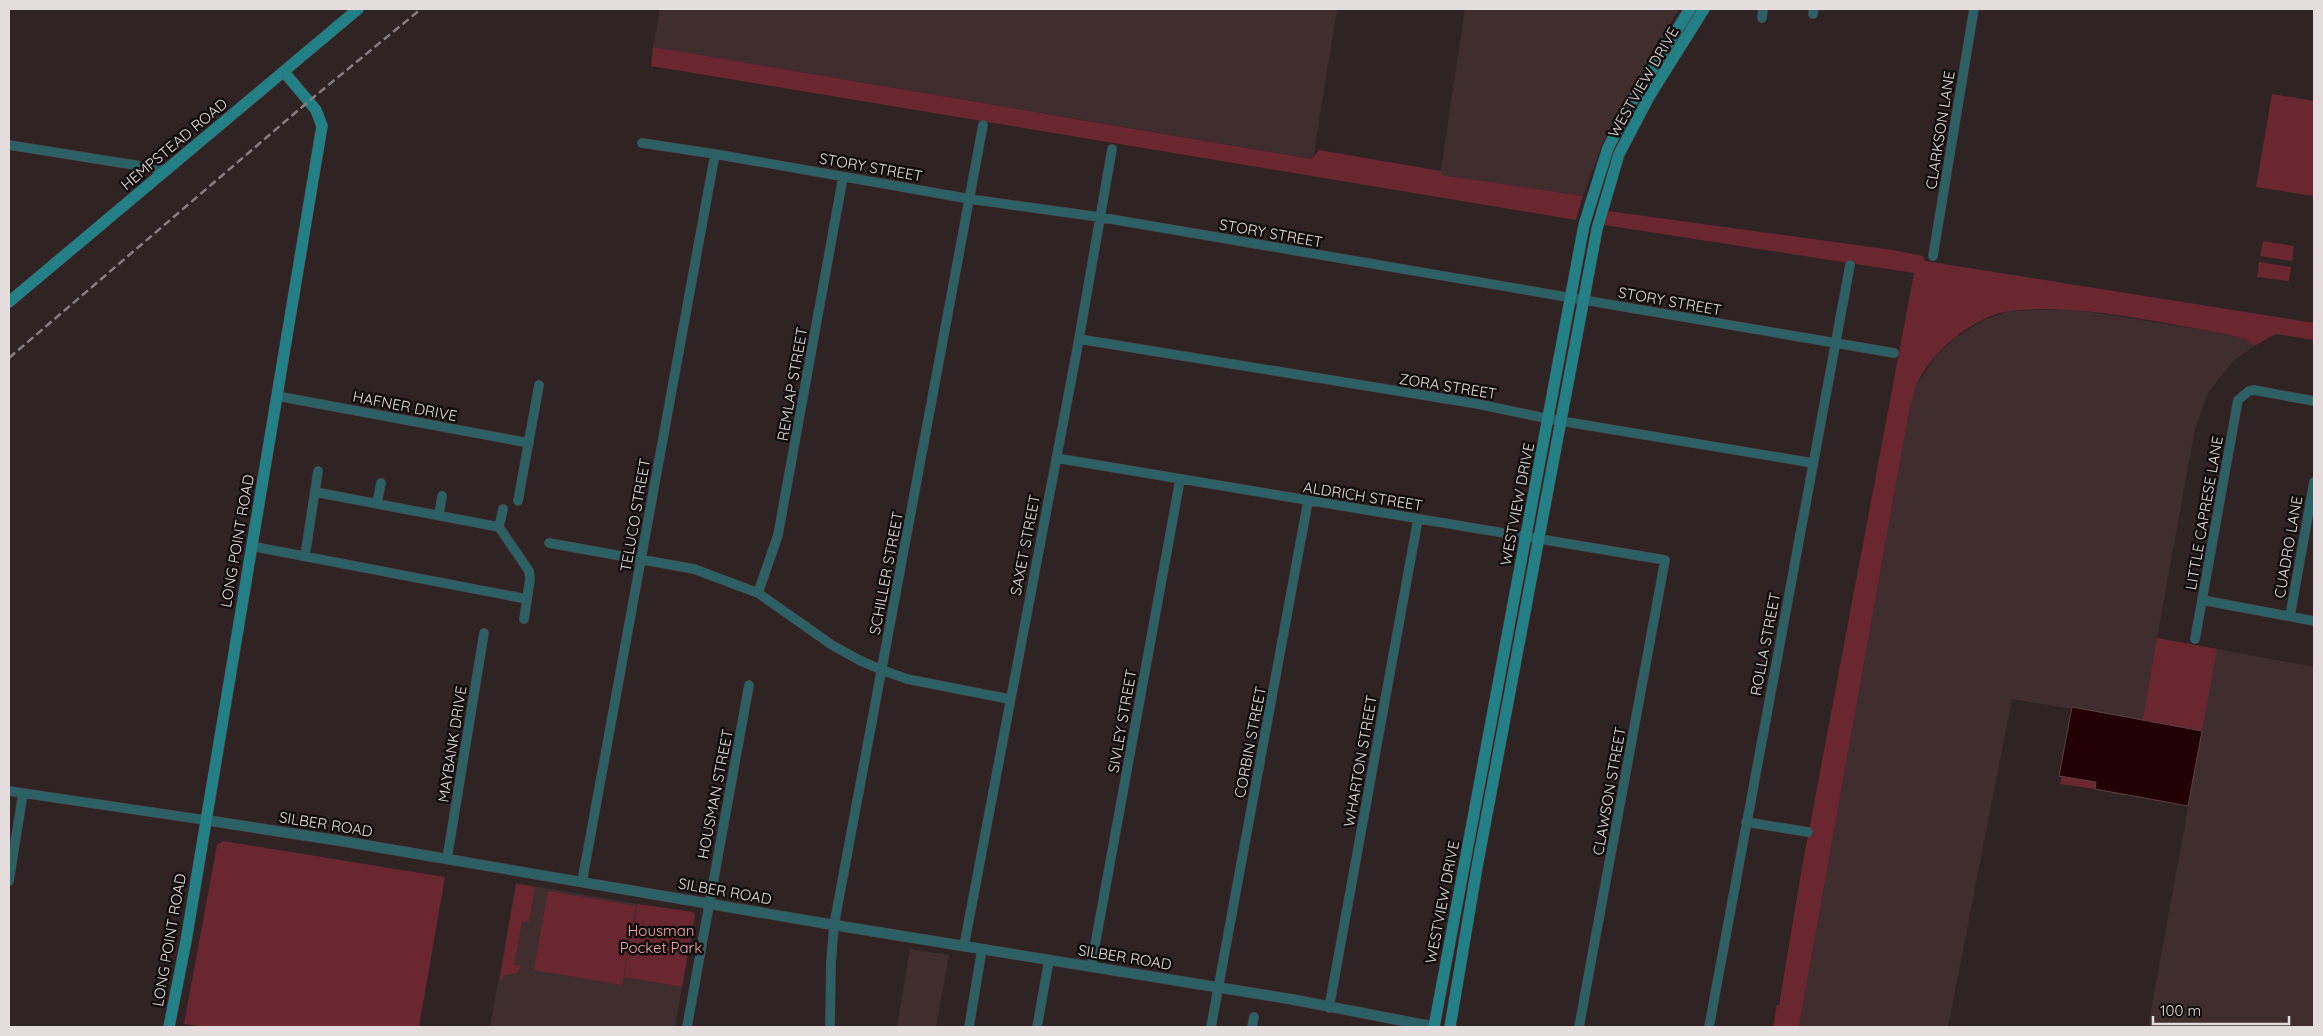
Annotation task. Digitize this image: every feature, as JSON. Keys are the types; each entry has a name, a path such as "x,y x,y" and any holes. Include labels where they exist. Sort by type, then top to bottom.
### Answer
{"main road":[{"name":"HEMPSTEAD ROAD","path":"9,302 358,9"},
{"name":"WESTVIEW DRIVE","path":"1434,1027 1584,225 1608,148 1634,98 1690,9"},
{"name":"WESTVIEW DRIVE","path":"1450,1027 1477,867 1562,421 1596,229 1620,154 1650,95 1704,9"},
{"name":"LONG POINT ROAD","path":"169,1027 186,941 322,126 316,110 284,72"},
{"path":"1495,704 1508,706"},
{"path":"1464,864 1477,867"}],"street":[{"name":"CLARKSON LANE","path":"1933,256 1974,9"},
{"name":"SCHILLER STREET","path":"830,1027 831,963 834,925 984,125"},
{"name":"STORY STREET","path":"642,143 970,199 1099,217 1894,353"},
{"path":"9,145 166,170"},
{"name":"SAXET STREET","path":"964,946 1112,149"},
{"name":"TELUCO STREET","path":"582,882 715,154"},
{"name":"REMLAP STREET","path":"758,593 778,535 843,177"},
{"name":"ROLLA STREET","path":"1709,1027 1850,265"},
{"name":"ZORA STREET","path":"1078,339 1478,404 1549,419 1813,463"},
{"path":"518,501 539,384"},
{"name":"LITTLE CAPRESE LANE","path":"2195,639 2238,400 2243,394 2254,390 2314,400"},
{"name":"HAFNER DRIVE","path":"277,396 529,443"},
{"name":"ALDRICH STREET","path":"1056,458 1665,560"},
{"path":"305,556 318,471"},
{"name":"SIVLEY STREET","path":"1091,967 1180,480"},
{"name":"CUADRO LANE","path":"2290,616 2314,482"},
{"path":"377,504 381,483"},
{"path":"315,492 499,527 529,571 530,579 524,619"},
{"path":"439,515 442,496"},
{"name":"CORBIN STREET","path":"1211,1027 1308,501"},
{"path":"499,527 503,509"},
{"name":"WHARTON STREET","path":"1329,1008 1418,519"},
{"path":"549,543 694,569 758,593 832,645 858,660 882,670 907,679 1009,699"},
{"path":"251,546 527,599"},
{"name":"CLAWSON STREET","path":"1579,1027 1665,560"},
{"path":"2202,600 2314,621"},
{"name":"MAYBANK DRIVE","path":"447,860 484,633"},
{"name":"HOUSMAN STREET","path":"687,1027 749,685"},
{"name":"SILBER ROAD","path":"9,791 205,820 582,882 1218,988 1434,1027"},
{"path":"9,881 23,794"},
{"path":"1746,822 1808,832"},
{"path":"969,1027 982,949"},
{"path":"1037,1027 1048,960"},
{"path":"1252,1027 1254,1017"}],"shaded area":[{"path":"660,9 1337,9 1313,159 653,47"},
{"path":"1465,9 1679,9 1629,93 1603,143 1583,196 1440,175"},
{"path":"2072,309 2222,333 2245,339 2254,346 2233,361 2208,393 2195,429 2157,638 2314,667 2314,1027 2148,1027 2202,731 2012,699 1948,1027 1799,1027 1910,406 1917,384 1936,356 1955,338 1984,320 2009,311"},
{"path":"2072,707 2202,731 2188,806 2095,789 2096,782 2059,776"},
{"path":"516,883 638,904 625,977 682,987 675,1027 490,1027"},
{"path":"910,949 949,955 936,1027 897,1027"}],"green space":[{"path":"653,47 1312,159 1319,150 1441,171 1441,175 1583,196 1576,220 651,66"},
{"path":"2272,94 2314,101 2314,196 2256,187"},
{"path":"1608,211 1893,250 1923,256 1925,261 2314,323 2314,340 2276,334 2254,346 2245,339 2222,333 2116,315 2063,310 2036,309 2010,311 1996,314 1983,320 1955,337 1923,372 1910,406 1799,1027 1773,1027 1777,1005 1779,1005 1801,873 1914,273 1604,225"},
{"path":"2263,241 2294,246 2292,261 2260,256"},
{"path":"2259,262 2291,267 2289,281 2257,277"},
{"path":"2157,638 2217,649 2202,731 2143,720"},
{"path":"2062,776 2096,782 2095,789 2060,784"},
{"path":"223,841 445,877 419,1027 205,1027 184,1024 217,845"},
{"path":"516,884 535,887 529,922 522,921 514,965 521,966 517,973 505,975 500,980"},
{"path":"548,891 636,906 622,985 534,970"},
{"name":"Housman Pocket Park","path":"638,904 693,912 695,915 682,987 624,977"}],"railway":[{"path":"9,358 309,101 421,9"}]}
